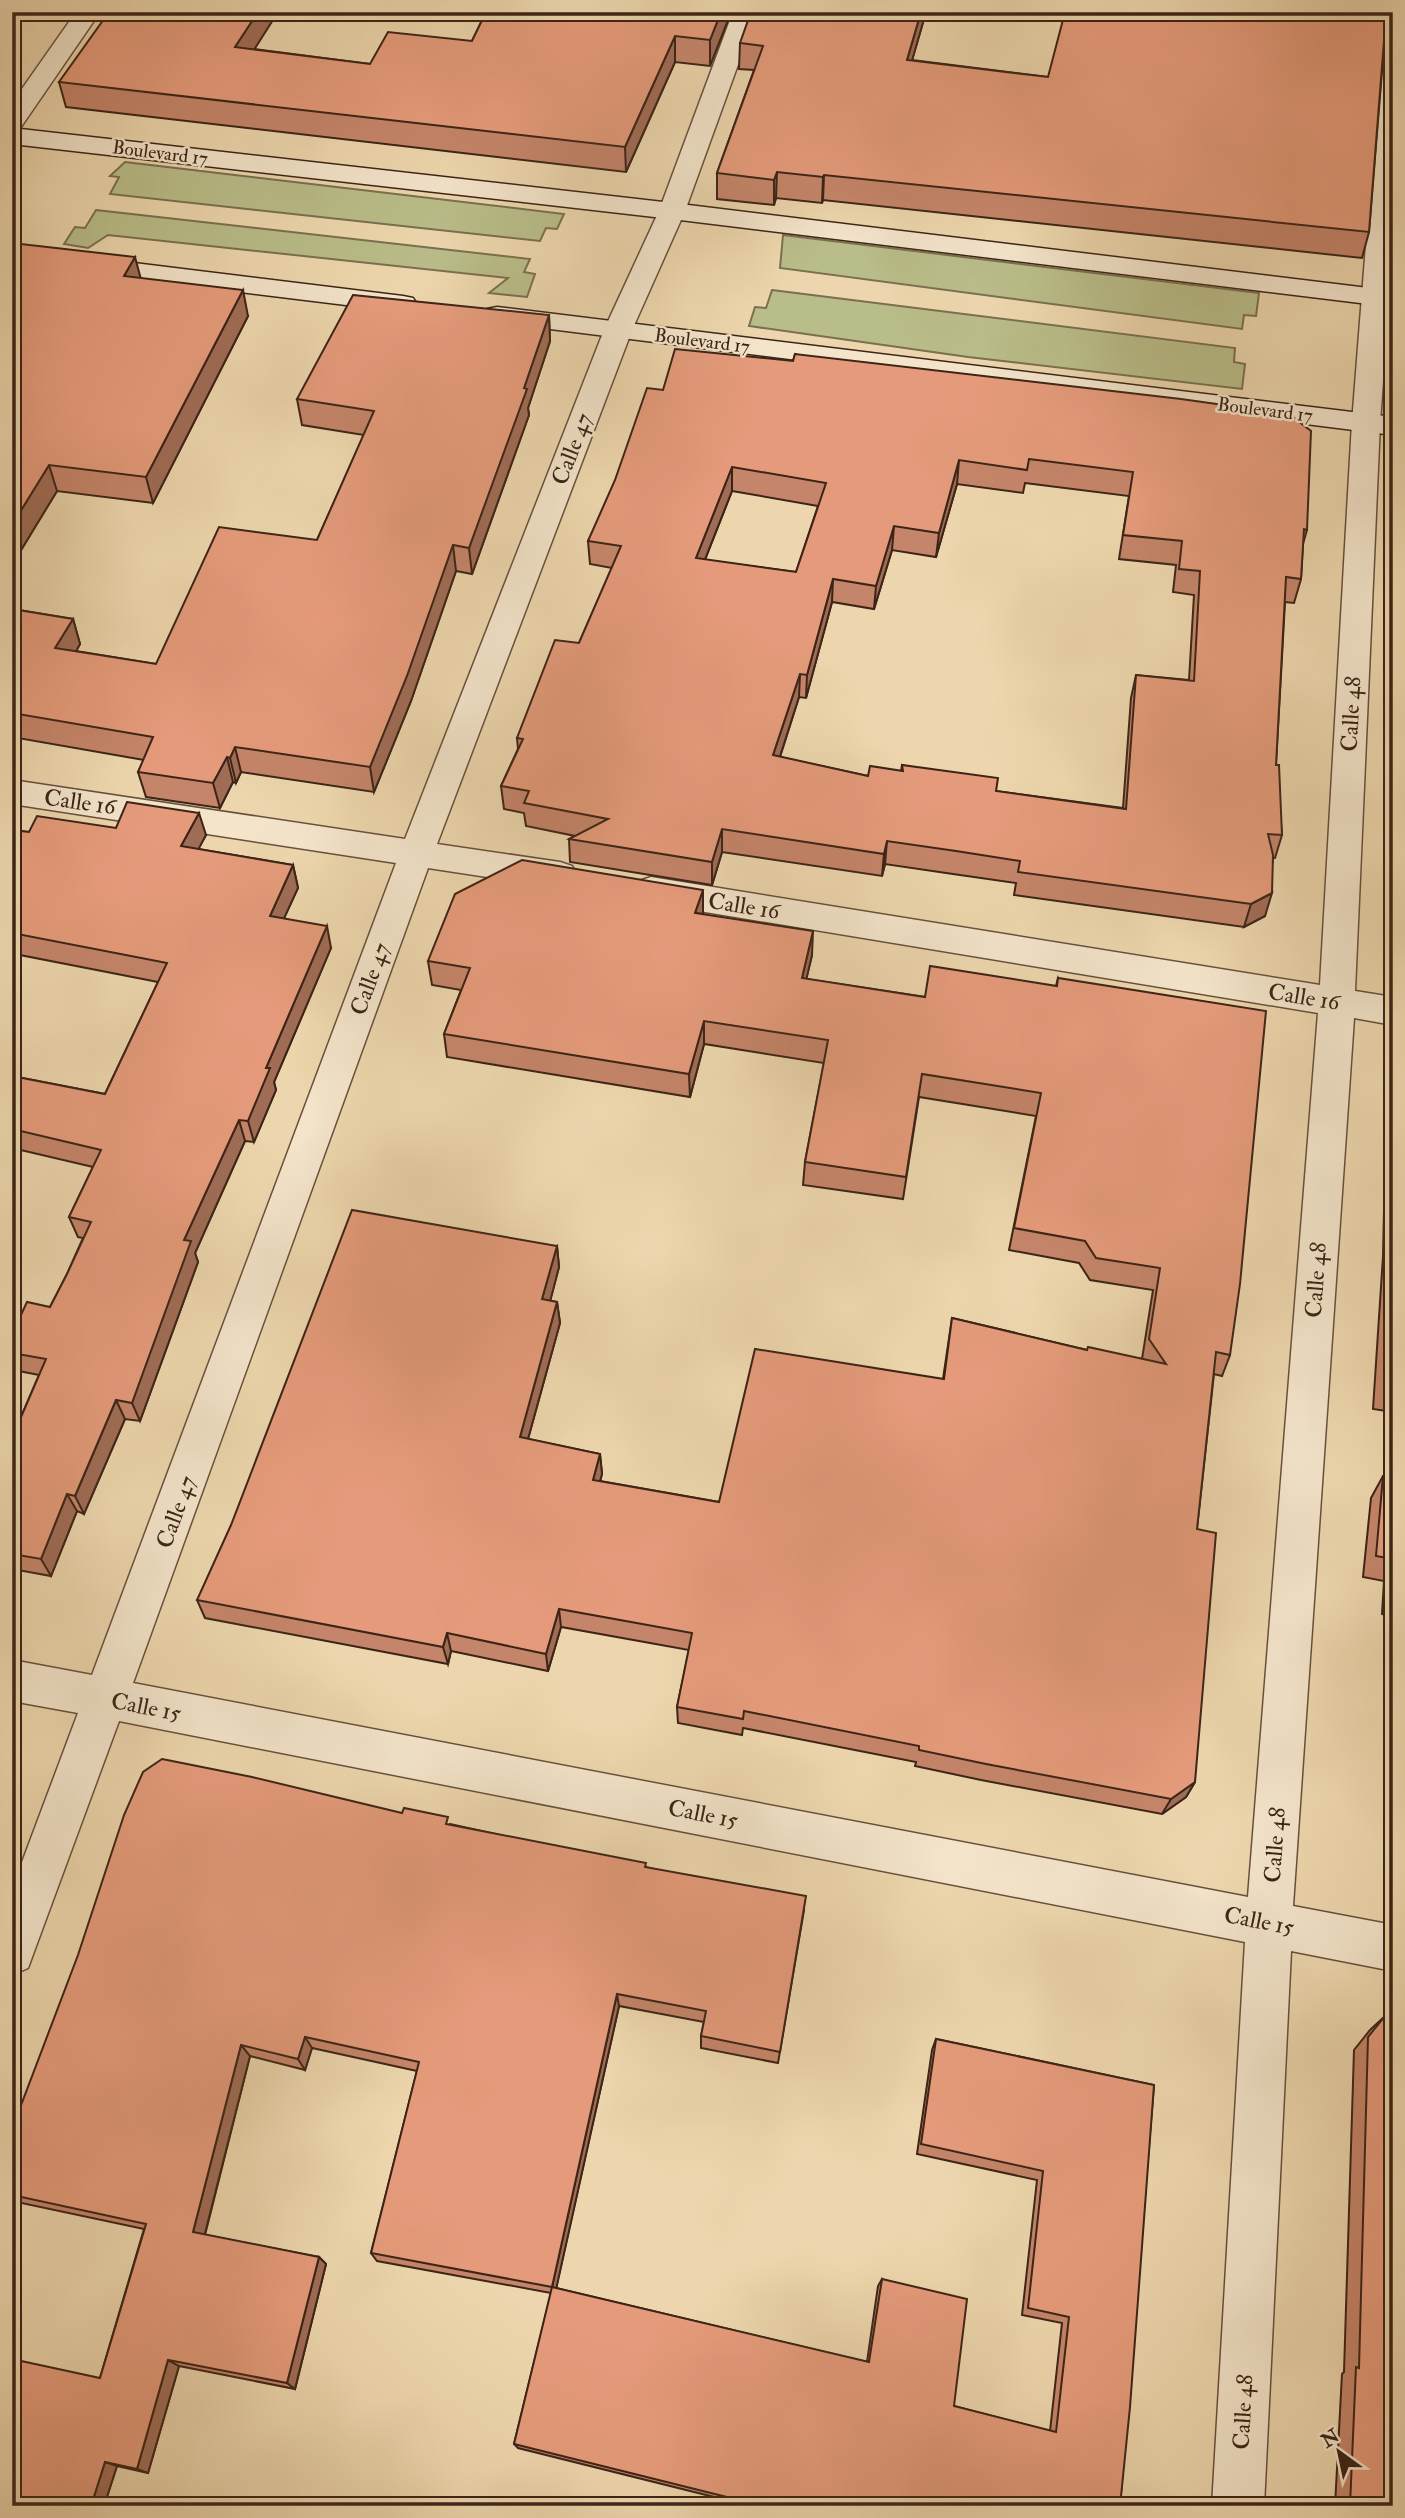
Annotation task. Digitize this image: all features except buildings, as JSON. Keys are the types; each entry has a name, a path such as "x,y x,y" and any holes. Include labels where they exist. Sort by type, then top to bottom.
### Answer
{"street":[{"path":"12,122 88,12"},
{"name":"Calle 47","path":"12,1952 417,852 618,330 671,211 745,12"},
{"name":"Calle 48","path":"1238,2506 1269,1922 1379,424 1393,54"},
{"name":"Boulevard 17","path":"12,136 671,211 1385,298"},
{"path":"12,256 427,307"},
{"name":"Boulevard 17","path":"469,312 1379,424"},
{"name":"Calle 16","path":"12,792 417,852 1393,1011"},
{"name":"Calle 15","path":"12,1680 1393,1948"}],"green space":[{"path":"125,162 564,214 557,229 546,228 540,241 110,194 119,177 110,176"},
{"path":"96,210 530,259 524,272 535,274 527,297 489,293 508,278 108,235 88,248 64,244 75,227 85,228"},
{"path":"783,235 1259,293 1256,316 1244,315 1242,329 780,268"},
{"path":"772,290 1235,348 1234,362 1245,364 1242,389 968,357 749,326 755,307 766,308"}]}
